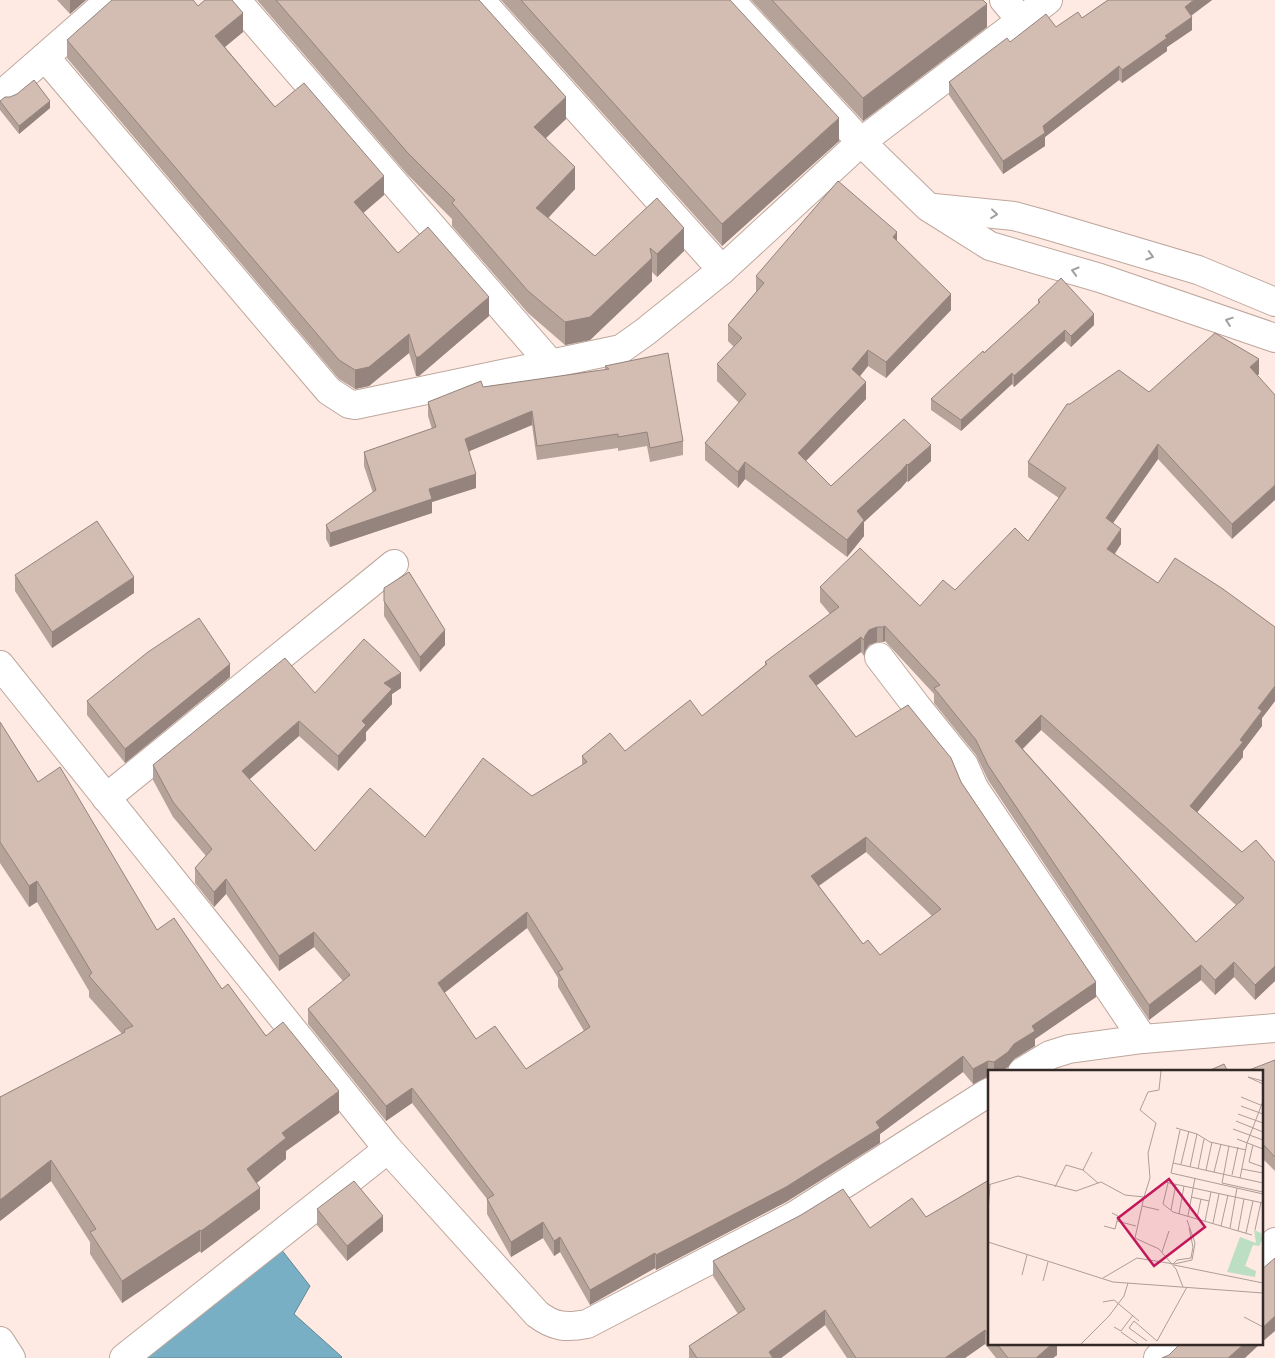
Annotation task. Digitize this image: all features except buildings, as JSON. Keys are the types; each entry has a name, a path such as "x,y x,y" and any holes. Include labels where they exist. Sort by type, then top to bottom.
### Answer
{"street":[{"path":"7,90 110,0"},
{"path":"236,0 550,363"},
{"path":"480,0 722,270"},
{"path":"730,0 860,142 928,207 990,246 1100,278 1275,338"},
{"path":"45,57 329,391 349,404 373,402 621,349 722,270 860,142 1012,10 1048,0"},
{"path":"928,207 1014,216 1198,270 1275,302"},
{"path":"106,798 394,564"},
{"path":"879,656 964,765 974,788 1143,1039"},
{"path":"0,664 388,1149 537,1314 546,1321 562,1327 586,1324 794,1216 988,1093"},
{"path":"1025,1070 1050,1055 1069,1049 1143,1039 1275,1028"},
{"path":"124,1358 388,1149"},
{"path":"1262,1256 1275,1242"},
{"path":"0,1341 12,1358"},
{"path":"1158,1358 1171,1346"}],"water":[{"path":"277,1244 310,1286 294,1314 341,1358 138,1358"}]}
